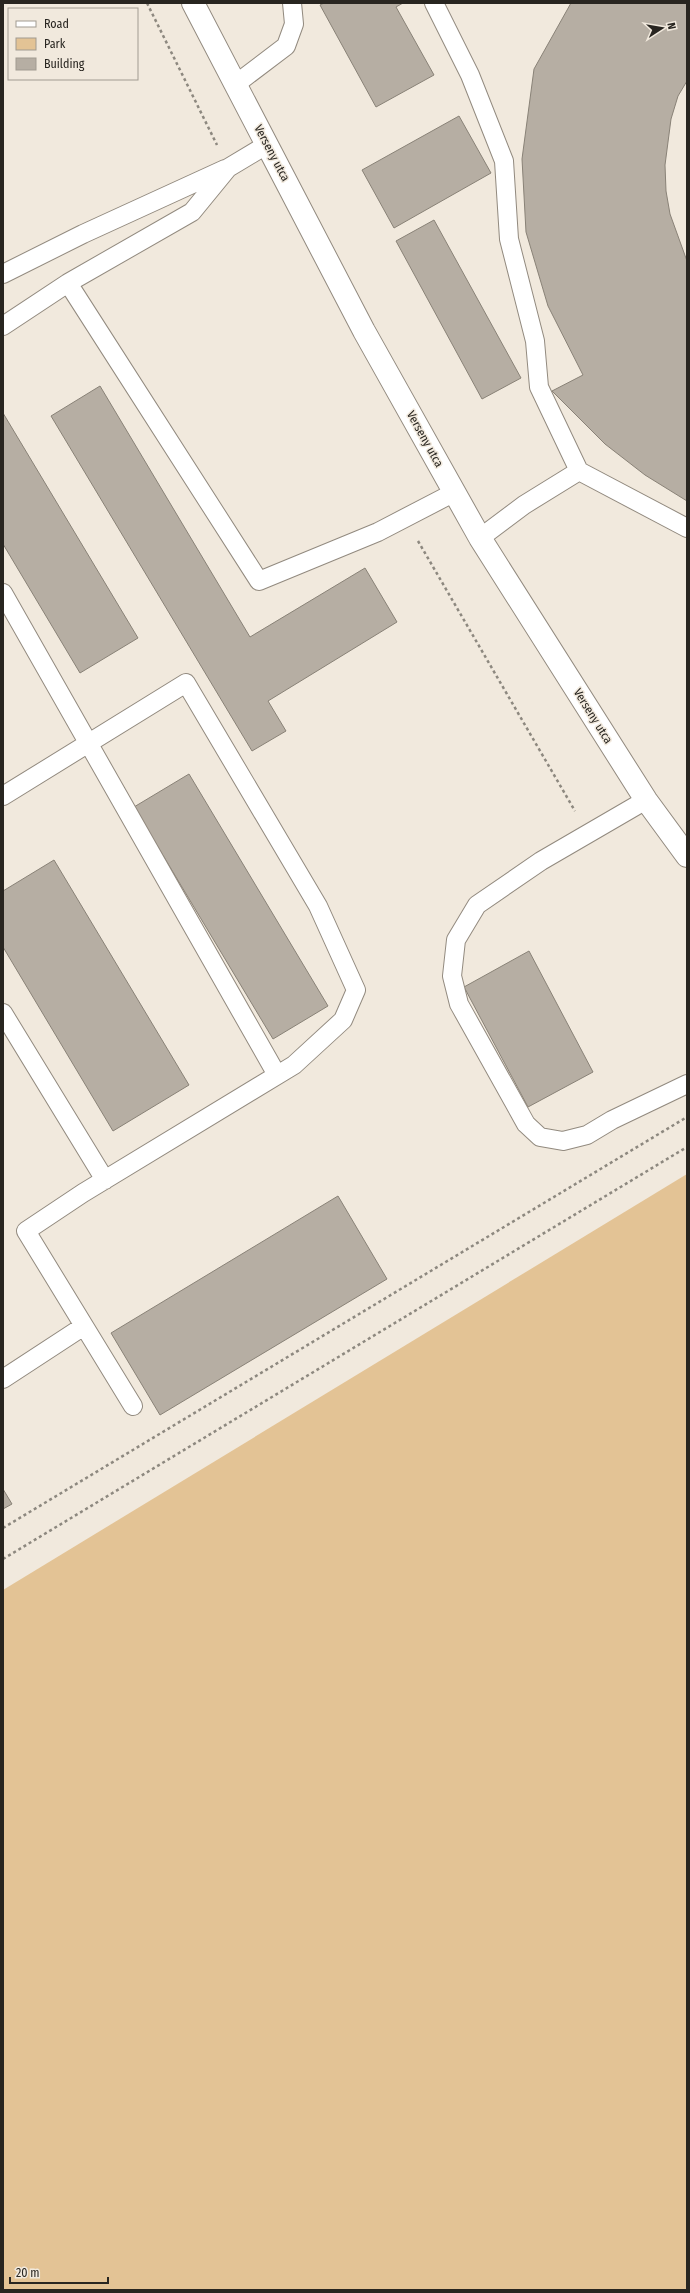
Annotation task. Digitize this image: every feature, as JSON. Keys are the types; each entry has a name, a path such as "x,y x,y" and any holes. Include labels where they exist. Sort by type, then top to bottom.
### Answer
{"street":[{"name":"Verseny utca","path":"193,3 268,144 364,331 480,538 646,800 687,856"}],"lane":[{"path":"236,84 286,46 294,24 292,3"},
{"path":"434,3 470,75 504,161 508,239 534,341 539,387 580,471 687,528"},
{"path":"3,274 83,234 228,168 268,144"},
{"path":"3,326 68,284 192,212 228,168"},
{"path":"68,284 259,581 378,532 455,492"},
{"path":"480,538 524,505 580,471"},
{"path":"3,593 277,1075"},
{"path":"3,796 186,683 318,906 356,990 344,1020 294,1065 105,1180 26,1231 133,1406"},
{"path":"646,800 541,861 477,905 456,940 452,976 459,1004 526,1124 540,1137 563,1141 587,1135 612,1120 687,1084"},
{"path":"3,1012 105,1180"},
{"path":"3,1379 84,1326"}],"path":[{"path":"147,3 228,168"},
{"path":"404,518 496,679 589,834"},
{"path":"3,1528 687,1117"},
{"path":"3,1559 687,1147"}],"green space":[{"path":"687,1174 687,2290 3,2290 3,1590"}],"building":[{"path":"324,3 403,3 396,7 434,75 376,107 320,5"},
{"path":"571,3 687,3 687,81 678,96 671,119 665,165 666,191 670,214 687,261 687,501 645,475 605,444 552,391 583,375 548,306 526,232 522,159 534,69"},
{"path":"459,116 491,173 394,228 362,170"},
{"path":"434,220 521,378 482,399 396,241"},
{"path":"100,386 250,637 365,568 397,622 268,701 286,731 252,751 51,416"},
{"path":"3,413 138,638 80,673 3,544"},
{"path":"189,774 328,1006 273,1039 134,807"},
{"path":"54,860 189,1085 113,1131 3,947 3,891"},
{"path":"529,951 593,1072 528,1107 464,987"},
{"path":"338,1196 387,1279 160,1415 111,1333"},
{"path":"3,1489 12,1504 3,1509"}]}
